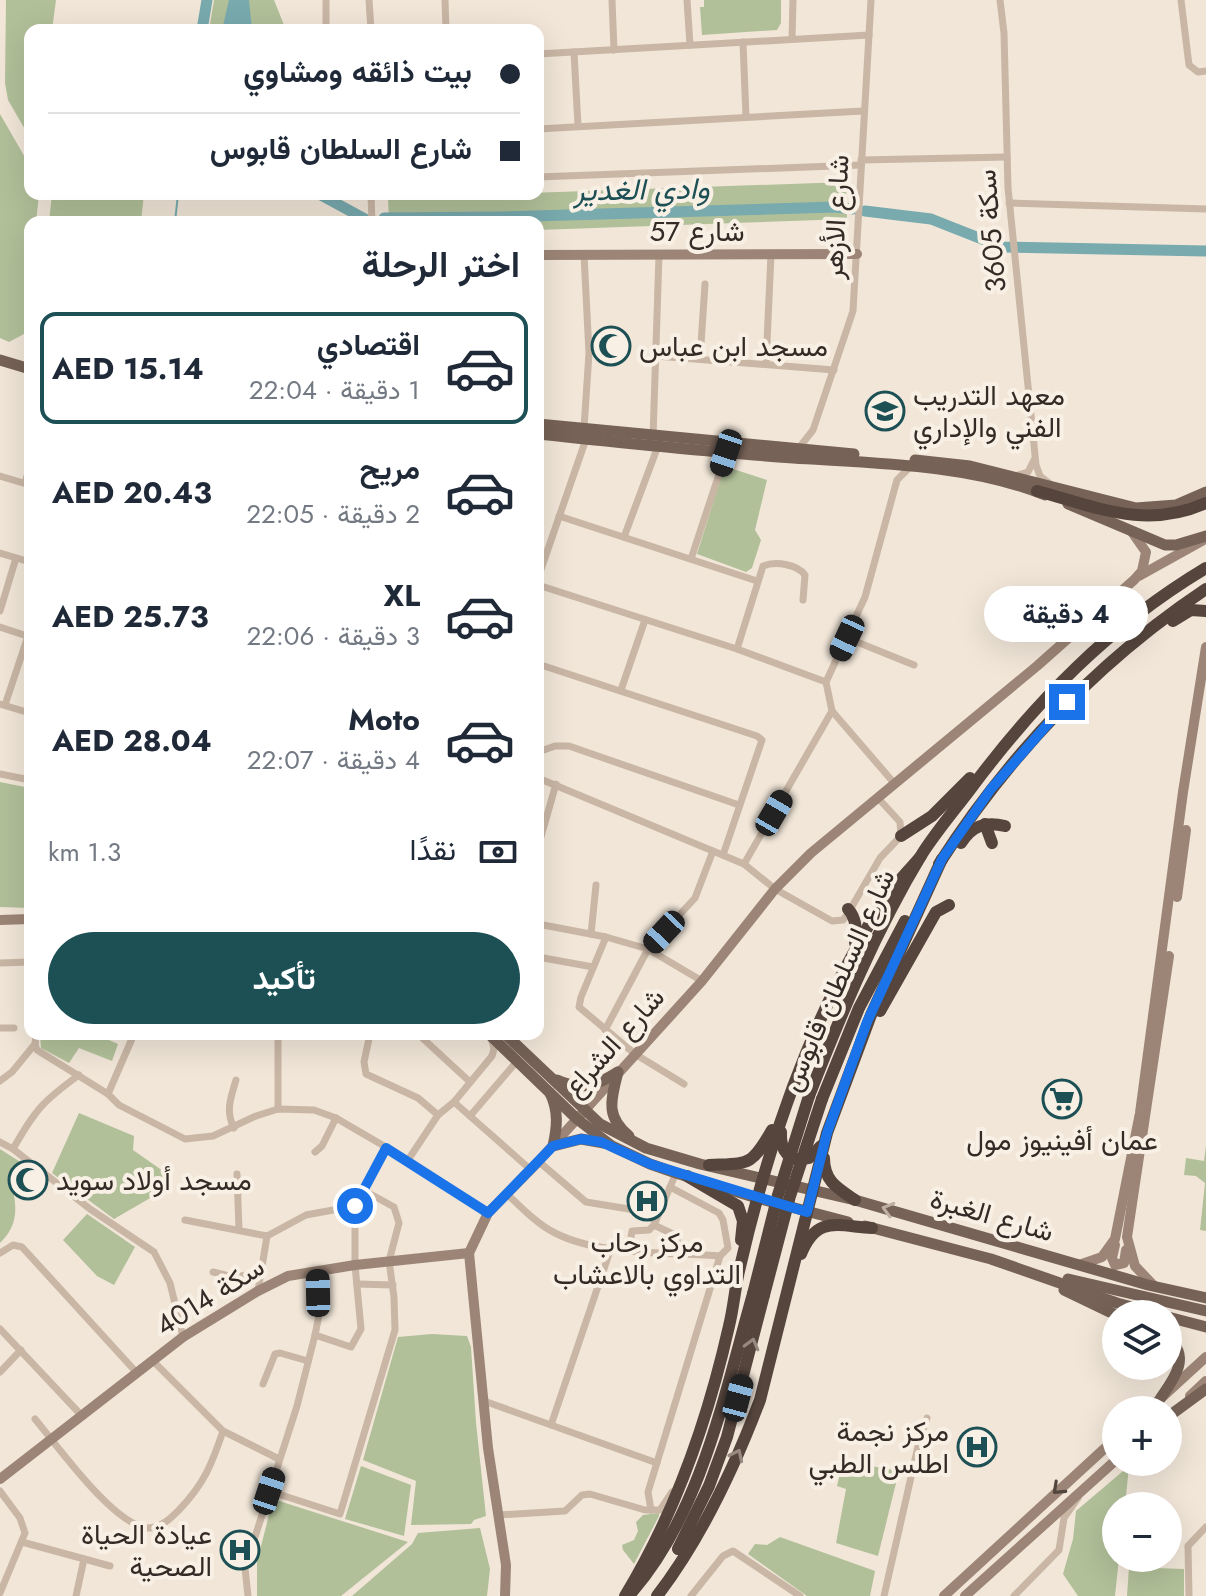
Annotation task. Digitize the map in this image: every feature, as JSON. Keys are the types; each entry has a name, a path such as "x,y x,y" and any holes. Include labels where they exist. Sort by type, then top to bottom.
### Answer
{"highway":[{"path":"1037,491 1140,517 1179,513 1206,503"},
{"name":"شارع السلطان قابوس","path":"627,1596 649,1574 691,1494 759,1295 790,1196 815,1098 848,1002 921,856 1008,738 1043,698 1134,617 1206,568"},
{"name":"شارع السلطان قابوس","path":"815,1098 888,951 942,859 991,789 1027,745 1091,678 1145,633 1206,589"},
{"path":"1091,678 1181,615 1191,610 1206,611"},
{"path":"901,836 941,808 1008,738"},
{"path":"918,909 966,835 985,824 1005,826"},
{"path":"985,824 992,843"},
{"path":"709,1165 744,1163 762,1149 848,963 888,894 921,856"},
{"path":"657,1596 701,1524 760,1400 828,1131 867,1022 942,859"},
{"path":"860,1045 936,912 949,905"},
{"path":"848,909 854,915 856,932 848,963"},
{"path":"781,1113 780,1143 785,1153 794,1159 805,1160 814,1155 828,1131"},
{"path":"627,1596 681,1482 708,1402 729,1326 757,1198 781,1113"},
{"path":"828,1131 826,1176 855,1200"},
{"path":"682,1174 738,1206 743,1221 740,1267"},
{"path":"790,1274 806,1242 817,1229 838,1224 872,1228"},
{"path":"746,1247 760,1230 779,1231 790,1244 790,1274"},
{"name":"شارع السلطان قابوس","path":"649,1596 671,1562 709,1486 727,1437 759,1295"}],"main road":[{"path":"2,360 24,361"},
{"path":"2,360 24,367"},
{"path":"544,425 585,434"},
{"path":"544,434 585,434 954,463 1136,508 1176,505 1206,492"},
{"path":"656,441 726,453 911,466 977,476 1037,491 1132,532 1171,545 1206,538"},
{"path":"495,1040 548,1082 586,1087 618,1072"},
{"path":"510,1040 612,1146"},
{"path":"618,1072 611,1103 612,1115 619,1127 646,1148"},
{"path":"548,1082 557,1121 553,1146 581,1139 612,1146"},
{"path":"580,1114 646,1148"},
{"name":"شارع الغبرة","path":"612,1146 650,1164 757,1198 1016,1267 1109,1300"},
{"name":"شارع الغبرة","path":"646,1148 855,1200 1154,1286 1206,1298"},
{"path":"1016,1267 1206,1311"},
{"path":"1016,1267 1102,1308"},
{"path":"1182,1321 1206,1327"},
{"path":"1182,1406 1206,1389"}],"street":[{"path":"326,0 326,24"},
{"path":"369,0 371,24"},
{"path":"445,0 446,24"},
{"path":"612,0 614,50"},
{"path":"687,0 690,45"},
{"path":"792,39 793,0"},
{"name":"شارع الأزهر","path":"797,450 813,430 853,311 871,0"},
{"name":"سكة 3605","path":"1000,0 1004,33 1009,203 1035,458"},
{"path":"1181,0 1189,65 1198,72 1206,71"},
{"path":"544,54 869,35"},
{"path":"743,42 746,117"},
{"path":"574,52 578,126"},
{"path":"544,129 863,111"},
{"path":"544,177 1007,157"},
{"path":"1009,203 1206,209"},
{"path":"766,364 771,254"},
{"name":"شارع 57","path":"544,255 857,254"},
{"path":"544,560 585,434 589,353 584,255"},
{"path":"624,537 656,441 659,255"},
{"path":"700,359 705,284"},
{"path":"656,356 834,370"},
{"path":"813,430 815,442 823,452"},
{"path":"691,559 726,453"},
{"path":"1011,477 1028,472 1035,458"},
{"path":"1035,458 1040,476 1059,488"},
{"path":"889,464 896,483"},
{"path":"894,783 832,711 826,682 865,597 896,483 911,466"},
{"path":"0,476 24,483"},
{"path":"559,516 757,581"},
{"path":"1132,532 1146,552 1142,571 1134,580"},
{"name":"شارع الشراع","path":"469,1253 488,1213 702,981 775,889 811,853 1037,666 1134,580 1206,538"},
{"path":"0,553 24,560"},
{"path":"0,611 16,558"},
{"path":"737,649 763,566 776,563 801,570 805,575 803,600"},
{"path":"544,587 737,649 826,682"},
{"path":"621,690 645,620"},
{"path":"0,627 24,634"},
{"path":"847,638 914,665"},
{"path":"1206,647 1183,792 1140,1113 1115,1239 1112,1260 1115,1265 1124,1263 1128,1244 1206,684"},
{"path":"24,649 2,704 24,711"},
{"path":"544,666 762,740 723,855"},
{"path":"744,864 832,711"},
{"path":"544,750 569,746 739,805"},
{"path":"0,774 24,779"},
{"path":"544,780 744,864 775,889 832,921 843,920 880,858 901,836 900,822 878,798"},
{"path":"544,826 556,784"},
{"path":"605,1030 648,949 695,898 713,851"},
{"path":"591,934 596,885"},
{"path":"0,920 24,919"},
{"path":"544,925 648,949 702,981"},
{"path":"606,937 579,1007 635,1054 684,1084"},
{"path":"544,958 593,967"},
{"path":"0,963 24,962"},
{"path":"0,1028 14,1028"},
{"path":"35,1040 37,1050 108,1094 119,1105 185,1139 213,1136 278,1109 314,1110 336,1118 408,1160 488,1213"},
{"path":"108,1094 131,1040"},
{"path":"278,1040 278,1109"},
{"path":"371,1040 364,1062 366,1074 418,1098 438,1115"},
{"path":"424,1040 470,1082"},
{"path":"408,1160 438,1115 454,1102 492,1056 491,1040"},
{"path":"0,1081 12,1072 35,1044"},
{"path":"492,1056 516,1059"},
{"path":"470,1116 516,1059"},
{"path":"13,1149 32,1115 46,1099 79,1075"},
{"path":"234,1128 228,1117 228,1109 236,1080"},
{"path":"454,1102 586,1202 629,1209 677,1236 678,1253"},
{"path":"315,1152 322,1146 336,1118"},
{"path":"0,1142 154,1252 170,1283 183,1337"},
{"path":"315,1335 352,1347 361,1329 355,1265 355,1206 386,1148"},
{"path":"237,1174 239,1230"},
{"path":"629,1250 632,1231 649,1230 670,1187 682,1174"},
{"path":"651,1510 648,1492 720,1256 728,1248 719,1213 670,1187"},
{"path":"269,1491 340,1514 395,1330 389,1261 399,1223 394,1207 363,1190"},
{"path":"507,1194 555,1233 582,1243 629,1250 720,1256"},
{"path":"185,1220 267,1236 306,1215 355,1206"},
{"path":"258,1291 267,1236"},
{"path":"1079,1265 1102,1257 1115,1239"},
{"path":"1128,1244 1135,1266 1154,1286"},
{"path":"0,1253 13,1245 22,1247 137,1373"},
{"path":"551,1425 611,1248"},
{"path":"469,1253 488,1448 506,1565 505,1596"},
{"name":"سكة 4014","path":"0,1479 183,1337 288,1276 355,1265 469,1253"},
{"path":"248,1596 245,1568 315,1335 319,1315 318,1270"},
{"path":"213,1272 233,1277 261,1273"},
{"path":"357,1284 393,1285"},
{"path":"0,1329 82,1416"},
{"path":"0,1372 21,1350"},
{"path":"263,1384 275,1354 308,1361"},
{"path":"1163,1396 1206,1357"},
{"path":"153,1361 223,1431 279,1459"},
{"path":"1182,1403 1206,1381"},
{"path":"484,1401 657,1463"},
{"path":"884,1596 927,1418"},
{"path":"35,1419 101,1498 128,1521 149,1528 167,1522 197,1491 210,1471 223,1431"},
{"path":"942,1596 1102,1451"},
{"path":"965,1596 1102,1472"},
{"path":"499,1515 565,1511 582,1495 590,1494 660,1510 681,1482"},
{"path":"1014,1596 1059,1550 1064,1518 1088,1484"},
{"path":"0,1491 20,1518 25,1533 0,1593"},
{"path":"1189,1596 1188,1546 1206,1527"},
{"path":"22,1542 110,1566"},
{"path":"691,1596 723,1556 733,1551 800,1596"},
{"path":"76,1596 84,1559"}],"green space":[{"path":"6,0 56,0 53,24 24,24 24,128 8,100 5,83"},
{"path":"214,0 274,0 284,24 210,24"},
{"path":"704,0 781,0 781,23 777,30 702,35 700,7 704,7"},
{"path":"0,114 24,156 24,200 38,200 37,216 24,216 24,334 9,342 0,338"},
{"path":"846,182 847,219 544,230 544,216 389,216 388,200 544,200 544,193"},
{"path":"51,200 143,200 142,216 50,216"},
{"path":"730,468 767,480 755,530 761,540 752,568 746,572 697,554 723,471"},
{"path":"0,782 24,787 24,908 0,907"},
{"path":"40,1040 109,1040 118,1044 112,1061 79,1048 69,1063 41,1048"},
{"path":"79,1113 134,1136 133,1150 163,1171 164,1190 114,1219 52,1173"},
{"path":"1206,1146 1206,1231 1200,1230 1205,1183 1196,1176 1184,1175 1186,1158 1204,1161"},
{"path":"0,1149 22,1163 11,1184 15,1201 13,1223 0,1243"},
{"path":"87,1214 135,1247 114,1285 97,1276 63,1240"},
{"path":"432,1334 467,1336 471,1347 486,1516 471,1524 411,1525 416,1481 363,1460 398,1337"},
{"path":"843,1461 899,1471 878,1556 836,1543 846,1489 837,1486"},
{"path":"361,1466 411,1485 404,1536 345,1519"},
{"path":"1117,1476 1128,1476 1126,1492 1102,1492 1102,1572 1118,1572 1115,1596 1078,1596 1063,1574 1073,1539 1076,1511"},
{"path":"279,1501 408,1542 341,1596 257,1596 257,1562 271,1507"},
{"path":"659,1513 634,1564 622,1545 634,1540 638,1531 636,1522 643,1515"},
{"path":"480,1528 490,1569 487,1596 352,1596 412,1544 418,1533"},
{"path":"780,1537 875,1571 870,1596 807,1596 748,1554 755,1544 767,1545"},
{"path":"1184,1569 1184,1596 1127,1596 1129,1572 1182,1572"}],"water":[{"path":"229,0 249,0 251,24 223,24"}],"waterway":[{"name":"وادي الغدير","path":"203,24 207,0"},
{"name":"وادي الغدير","path":"176,216 177,200"},
{"name":"وادي الغدير","path":"330,200 359,216"},
{"name":"وادي الغدير","path":"536,216 853,209"},
{"name":"وادي الغدير","path":"865,211 931,219 1002,247 1206,251"}],"place":[{"name":"مسجد ابن عباس","path":"611,346"},
{"name":"معهد التدريب الفني والإداري","path":"885,411"},
{"name":"عمان أفينيوز مول","path":"1062,1099"},
{"name":"مسجد أولاد سويد","path":"28,1180"},
{"name":"مركز رحاب التداوي بالاعشاب","path":"647,1201"},
{"name":"مركز نجمة اطلس الطبي","path":"977,1447"},
{"name":"عيادة الحياة الصحية","path":"240,1550"}],"route":[{"path":"355,1206 386,1148 488,1213 553,1146 581,1139 601,1142 650,1164 807,1212 827,1133 867,1022 942,859 991,789 1067,702"}]}
